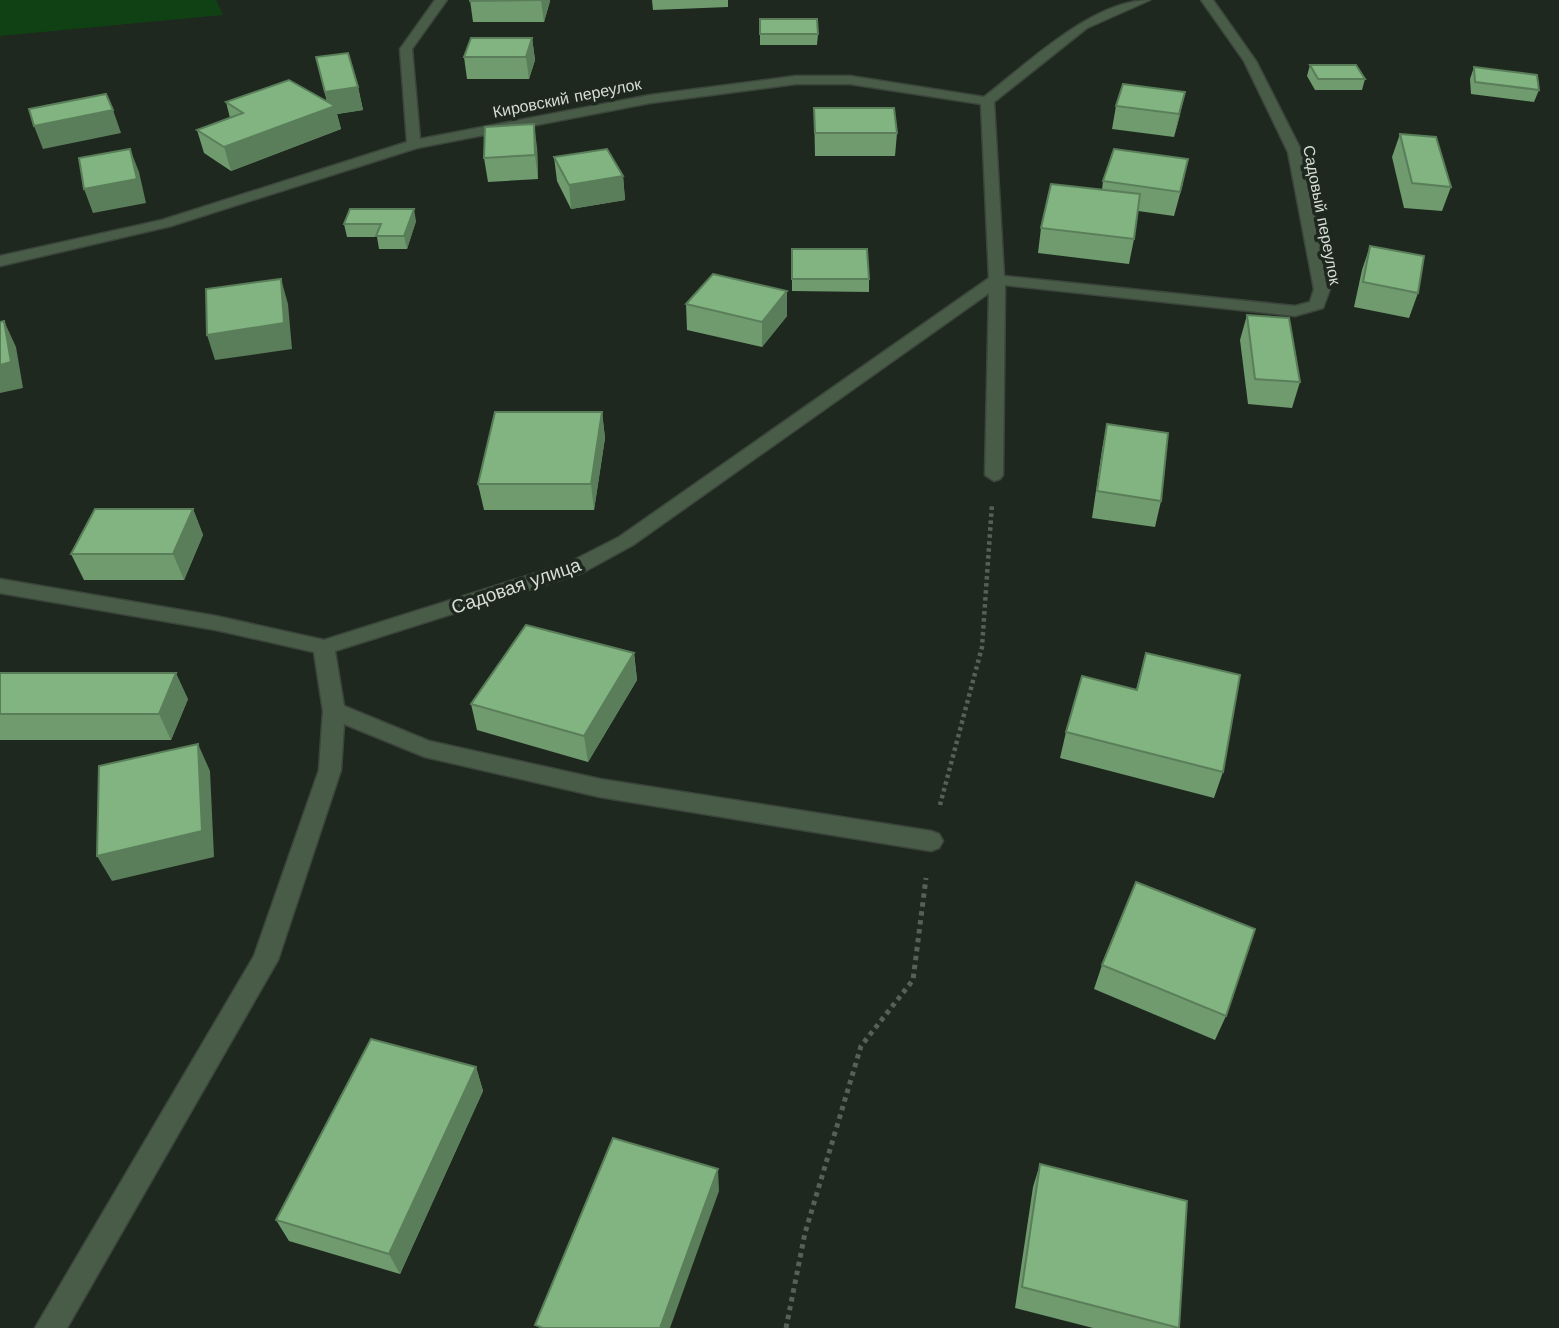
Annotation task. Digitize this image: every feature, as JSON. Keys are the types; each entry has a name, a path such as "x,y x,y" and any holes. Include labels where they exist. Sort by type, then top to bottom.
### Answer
{"street":[{"path":"414,144 405,49 441,0"},
{"path":"994,475 998,280 987,101 1083,26 1144,0"},
{"name":"Садовый переулок","path":"998,280 1294,311 1317,305 1322,289 1296,152 1250,61 1206,0"},
{"name":"Кировский переулок","path":"0,261 166,223 414,144 650,99 796,80 850,80 987,101"},
{"name":"Садовая улица","path":"324,648 575,568 626,541 998,280"},
{"path":"0,586 216,623 324,648 334,711 330,770 265,960 50,1328"},
{"path":"334,711 425,749 600,788 931,841"}],"path":[{"path":"786,1328 804,1233 861,1046 913,980 931,841 982,647 994,475"}],"green space":[{"path":"0,0 216,0 223,15 0,36"}],"building":[{"path":"470,0 541,0 470,1"},
{"path":"760,19 817,19 818,34 760,34"},
{"path":"471,38 532,38 526,57 464,57"},
{"path":"348,53 358,87 325,92 316,57"},
{"path":"1310,65 1356,65 1365,79 1318,79"},
{"path":"1474,67 1537,75 1539,90 1475,82"},
{"path":"289,80 335,106 224,147 197,130 243,113 226,102"},
{"path":"1123,84 1185,92 1179,114 1116,106"},
{"path":"106,94 113,110 34,126 29,109"},
{"path":"814,108 894,108 897,133 815,133"},
{"path":"534,124 535,155 484,158 485,127"},
{"path":"1400,134 1436,137 1451,187 1412,183"},
{"path":"130,149 137,179 84,189 79,158"},
{"path":"607,149 623,176 569,185 554,157"},
{"path":"1114,149 1188,159 1180,192 1103,181"},
{"path":"1051,184 1140,194 1134,239 1041,228"},
{"path":"350,209 414,209 404,236 376,236 381,224 344,224"},
{"path":"1370,246 1424,256 1418,293 1363,282"},
{"path":"792,249 867,249 869,279 792,279"},
{"path":"713,274 787,291 762,322 686,304"},
{"path":"281,279 284,323 207,335 206,289"},
{"path":"1247,315 1289,318 1300,382 1255,379"},
{"path":"4,321 11,362 0,365 0,322"},
{"path":"495,412 602,412 591,484 478,484"},
{"path":"1107,424 1168,433 1161,501 1097,491"},
{"path":"95,509 193,509 173,554 71,554"},
{"path":"526,625 634,653 584,736 471,704"},
{"path":"1146,653 1240,675 1223,772 1066,732 1082,676 1137,690"},
{"path":"0,673 176,673 159,714 0,714"},
{"path":"198,744 202,831 97,856 99,766"},
{"path":"1136,882 1255,929 1226,1016 1102,965"},
{"path":"371,1039 476,1067 389,1254 276,1220"},
{"path":"613,1138 718,1169 660,1328 543,1328 535,1325"},
{"path":"1040,1164 1187,1201 1179,1328 1022,1287"}]}
